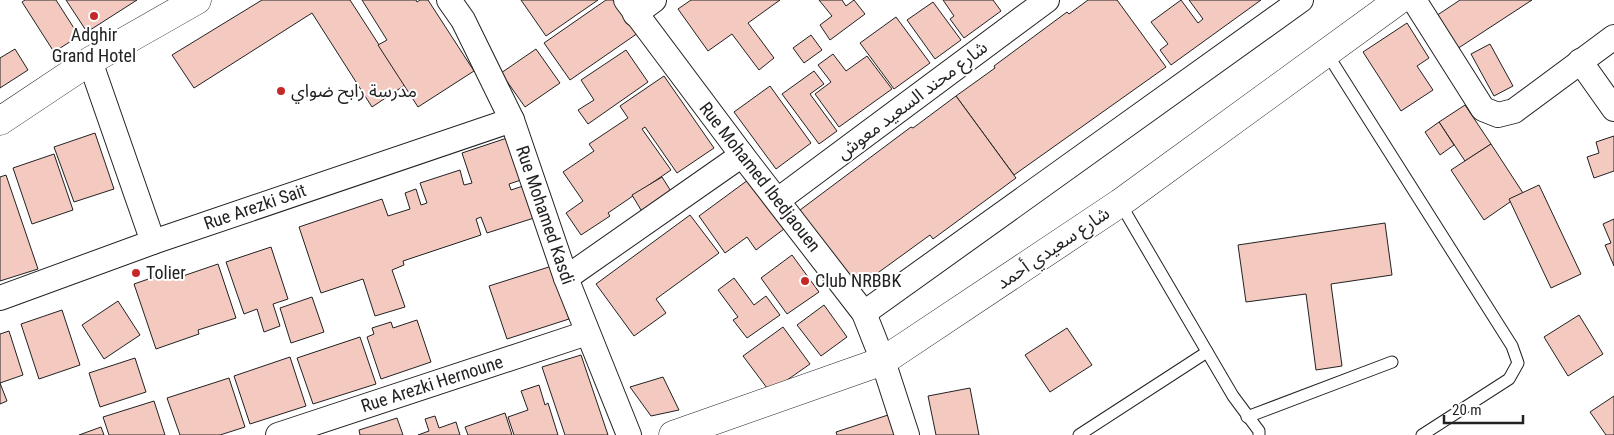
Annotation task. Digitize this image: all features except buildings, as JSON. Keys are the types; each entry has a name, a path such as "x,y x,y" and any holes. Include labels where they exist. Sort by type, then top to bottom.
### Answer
{"street":[{"path":"0,121 90,61 197,0"},
{"name":"Rue Mohamed Kasdi","path":"449,0 463,20 512,120 566,278 629,435"},
{"path":"630,7 654,0"},
{"name":"شارع محند السعيد معوش","path":"778,200 1048,0"},
{"path":"864,313 1301,0"},
{"name":"شارع سعيدي أحمد","path":"672,435 883,361 1120,203 1399,0"},
{"path":"1414,0 1483,109 1498,115 1514,111 1614,37"},
{"name":"Rue Mohamed Ibedjaouen","path":"630,7 864,313 883,361 906,435"},
{"path":"90,61 153,242"},
{"path":"1580,61 1614,109"},
{"name":"Rue Arezki Sait","path":"0,298 153,242 512,120"},
{"path":"566,278 742,155"},
{"name":"Rue Arezki Hernoune","path":"278,435 587,333"}],"lane":[{"path":"1326,52 1512,346 1518,363 1509,379 1422,435"},
{"path":"1120,203 1233,396 1259,435"},
{"path":"1079,435 1207,352"},
{"path":"1247,416 1392,362"}],"place":[{"name":"Adghir Grand Hotel","path":"94,16"},
{"name":"مدرسة رابح ضواي","path":"281,91"},
{"name":"Tolier","path":"136,273"},
{"name":"Club NRBBK","path":"805,281"}]}
